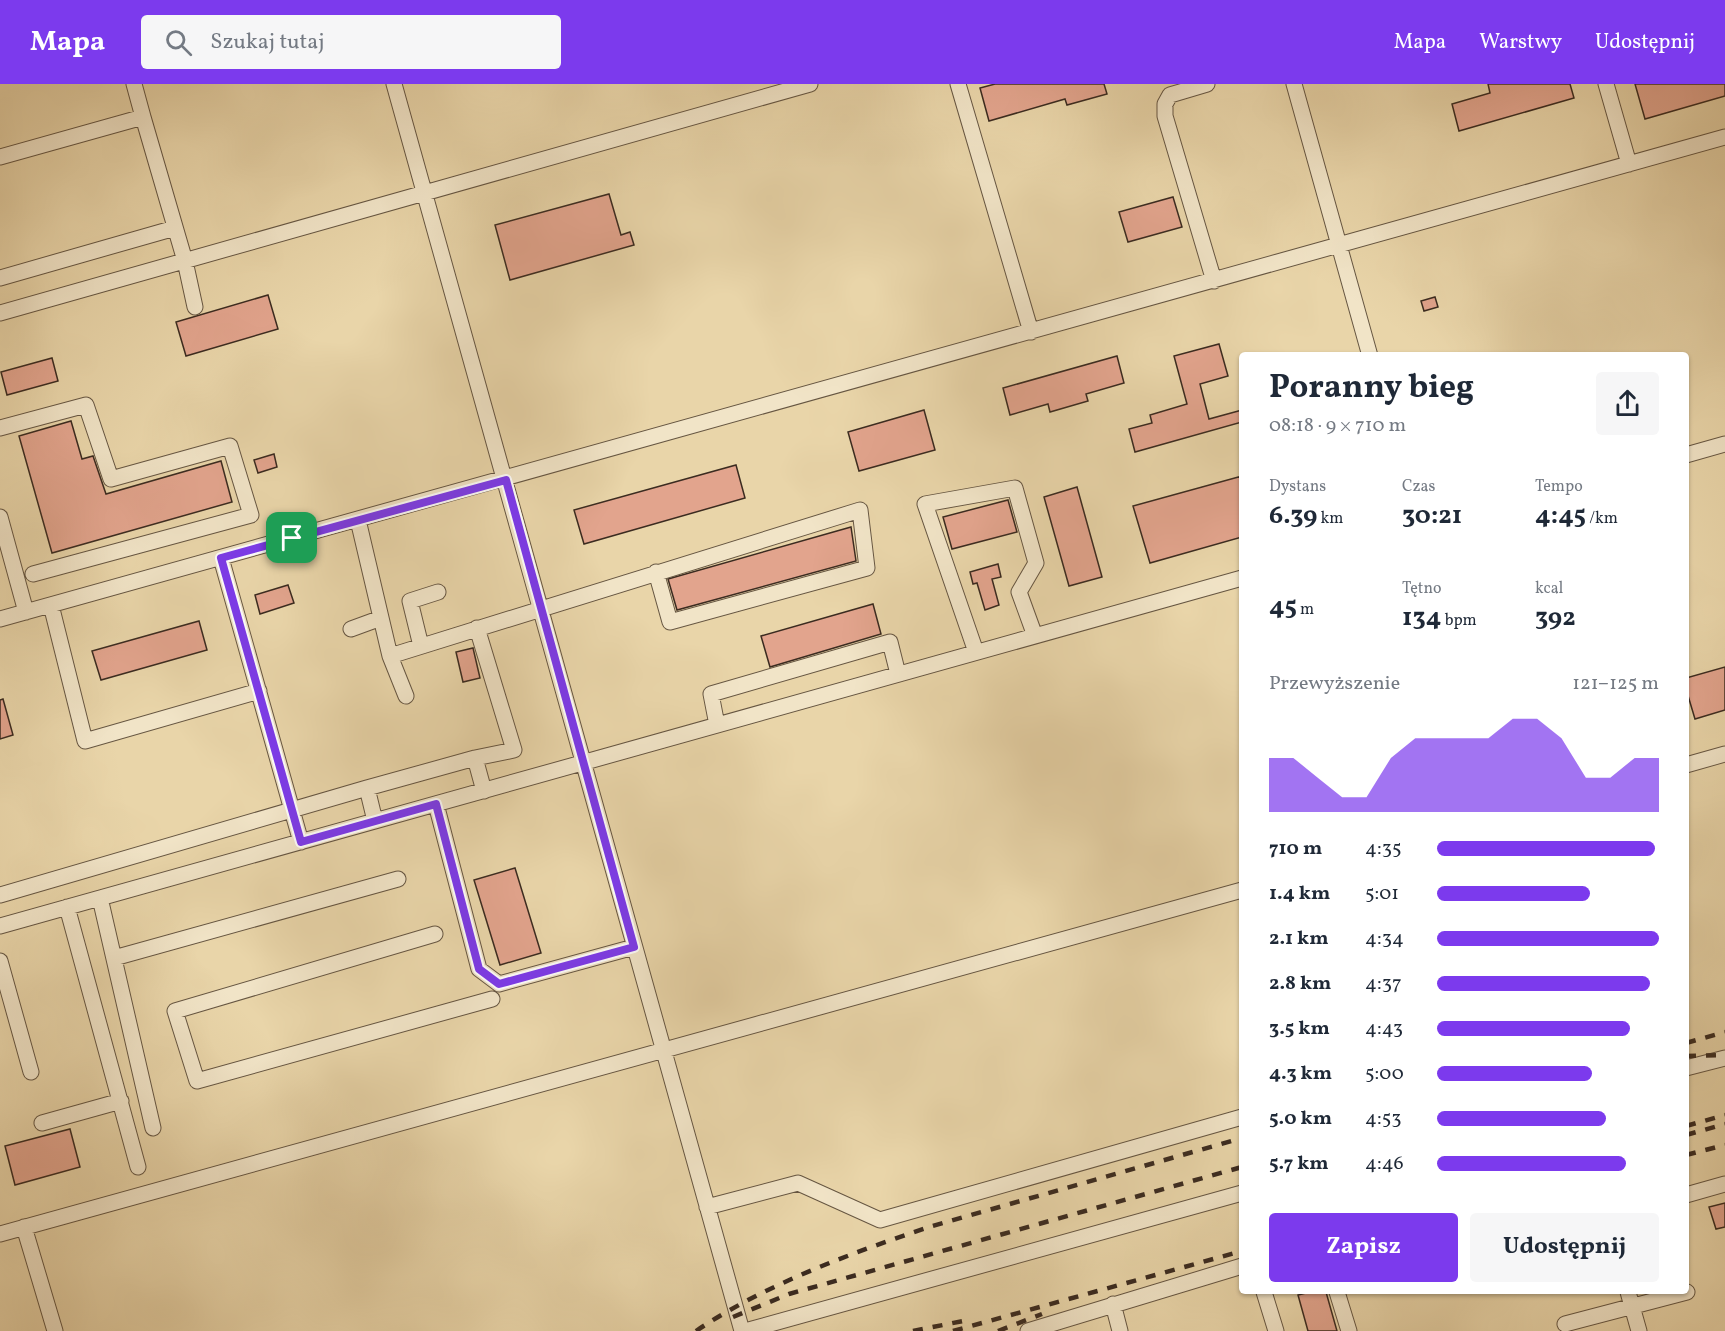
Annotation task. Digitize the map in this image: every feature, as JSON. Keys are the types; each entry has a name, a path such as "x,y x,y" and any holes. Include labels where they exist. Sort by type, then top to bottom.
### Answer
{"lane":[{"path":"134,84 185,261 195,307"},
{"path":"394,84 743,1331 1239,1194"},
{"path":"0,313 810,84"},
{"path":"958,84 1031,332"},
{"path":"1207,84 1170,95 1165,104 1165,116 1214,281"},
{"path":"1294,84 1369,352"},
{"path":"1606,84 1629,164"},
{"path":"0,157 143,117"},
{"path":"0,619 506,480 1725,137"},
{"path":"0,278 175,228"},
{"path":"0,428 86,405 111,479 230,446 252,515 33,574"},
{"path":"1689,454 1725,444"},
{"path":"976,652 925,504 1015,488 1036,563 1019,591 1035,636"},
{"path":"390,656 539,608 656,572 860,510 867,568 670,622 656,572"},
{"path":"0,517 4,544 26,612"},
{"path":"358,520 390,656 406,696"},
{"path":"221,558 301,842"},
{"path":"0,926 1239,579"},
{"path":"421,646 410,601 438,592"},
{"path":"51,605 85,741 259,691"},
{"path":"351,629 381,618"},
{"path":"0,895 367,788 475,758 514,750 477,628"},
{"path":"717,725 711,694 890,642 898,674"},
{"path":"1689,764 1725,754"},
{"path":"475,758 484,791"},
{"path":"367,788 375,821"},
{"path":"436,804 479,969 499,984 634,947"},
{"path":"114,958 398,879"},
{"path":"0,1234 1239,891"},
{"path":"100,898 153,1128"},
{"path":"67,907 138,1167"},
{"path":"435,934 175,1011 197,1081 492,999"},
{"path":"0,961 31,1072"},
{"path":"1689,1067 1725,1058"},
{"path":"42,1123 121,1101"},
{"path":"707,1207 798,1183 879,1220 1239,1118"},
{"path":"1689,1194 1725,1184"},
{"path":"24,1227 55,1331"},
{"path":"1028,1331 1239,1267"},
{"path":"1265,1294 1276,1331"},
{"path":"1338,1294 1349,1331"},
{"path":"1565,1324 1630,1299 1670,1294"},
{"path":"1630,1299 1639,1331"},
{"path":"1113,1304 1120,1331"}],"building":[{"path":"995,84 1104,84 1107,94 1067,105 1065,99 989,121 980,88"},
{"path":"1488,84 1570,84 1574,98 1459,131 1452,104 1490,93"},
{"path":"1635,84 1725,84 1725,96 1645,119"},
{"path":"609,194 621,235 630,232 634,245 510,280 495,225"},
{"path":"1173,197 1182,227 1128,242 1119,212"},
{"path":"268,295 278,329 186,356 176,322"},
{"path":"1435,297 1438,307 1424,311 1421,301"},
{"path":"1219,344 1228,376 1200,384 1209,419 1239,411 1239,423 1135,452 1129,429 1152,423 1150,415 1187,404 1174,356"},
{"path":"1117,356 1124,383 1086,394 1088,401 1050,412 1048,404 1010,415 1003,388"},
{"path":"52,358 58,381 7,395 1,372"},
{"path":"924,410 935,450 859,471 848,432"},
{"path":"71,421 82,459 93,456 106,494 221,461 232,502 52,553 19,436"},
{"path":"274,454 277,467 258,473 254,460"},
{"path":"736,465 745,498 584,544 574,510"},
{"path":"1239,477 1239,538 1150,563 1133,506"},
{"path":"1077,487 1102,577 1069,586 1044,497"},
{"path":"1008,500 1017,532 952,549 943,517"},
{"path":"851,527 856,561 677,610 668,579"},
{"path":"998,564 1001,577 992,579 999,605 985,610 977,583 973,584 970,572"},
{"path":"288,585 294,603 260,614 255,595"},
{"path":"873,604 881,634 770,667 761,636"},
{"path":"199,621 207,650 101,680 92,651"},
{"path":"473,648 480,678 463,682 456,652"},
{"path":"1725,667 1725,710 1695,719 1689,699 1689,677"},
{"path":"3,699 13,735 0,739 0,700"},
{"path":"515,868 541,953 500,965 474,880"},
{"path":"70,1129 80,1167 15,1185 5,1146"},
{"path":"1725,1203 1725,1227 1716,1229 1709,1207"},
{"path":"1327,1294 1337,1331 1308,1331 1298,1295"}],"railway":[{"path":"1689,1042 1725,1032"},
{"path":"1689,1056 1725,1055"},
{"path":"1689,1125 1725,1115"},
{"path":"1689,1134 1725,1124"},
{"path":"696,1331 779,1285 839,1259 899,1237 1239,1139"},
{"path":"1689,1154 1725,1145"},
{"path":"733,1317 789,1294 1239,1168"},
{"path":"953,1331 1239,1252"},
{"path":"998,1331 1042,1314"},
{"path":"913,1331 963,1321"}],"route":[{"path":"506,480 539,608 634,947 499,984 479,969 436,804 301,842 221,558 292,538 506,480"}]}
